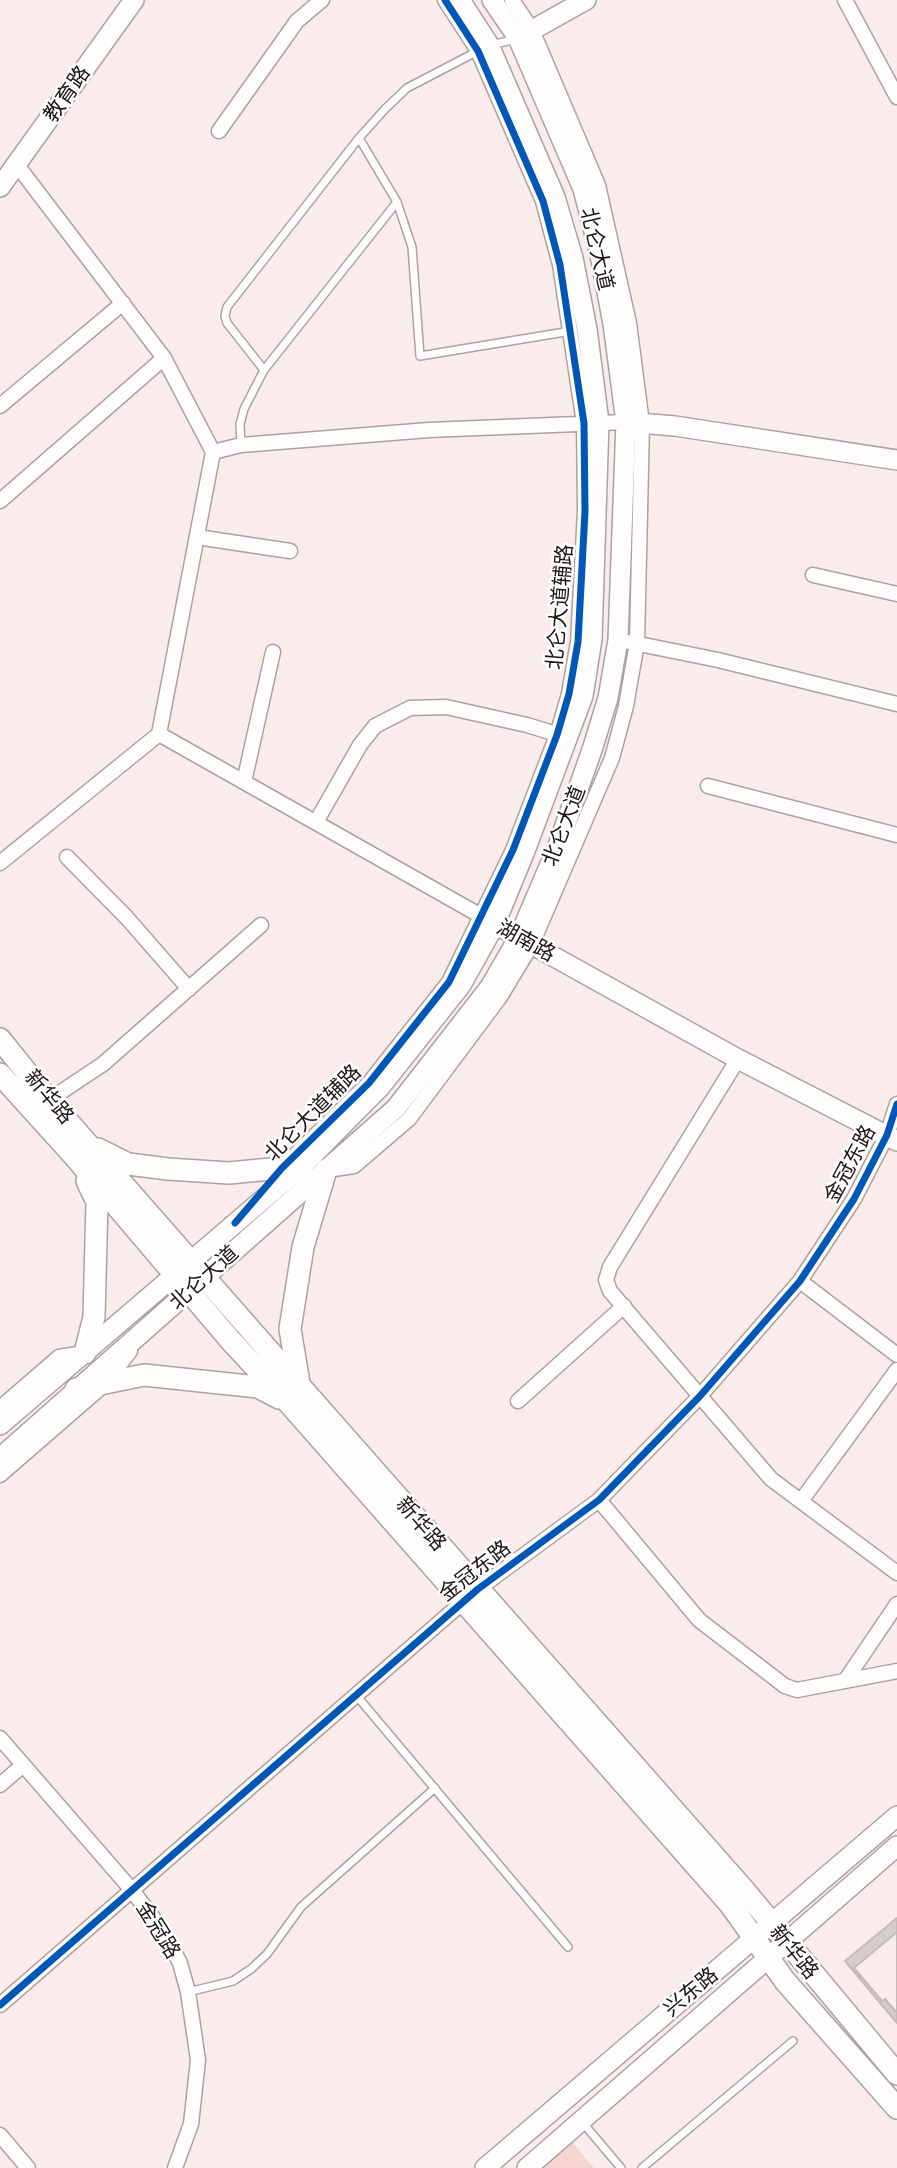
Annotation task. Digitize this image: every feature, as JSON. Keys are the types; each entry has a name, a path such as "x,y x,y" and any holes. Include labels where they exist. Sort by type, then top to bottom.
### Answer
{"main road":[{"name":"教育路","path":"0,187 134,0"},
{"name":"北仑大道","path":"191,1271 292,1167 381,1087 461,985 562,736 583,696 592,639 592,423 573,258 555,197 460,0"},
{"name":"北仑大道","path":"0,1425 85,1353 326,1170 396,1108 526,941 592,750 627,642 634,422 600,255 583,189 525,34 492,0"},
{"path":"525,34 586,0"},
{"path":"634,422 897,460"},
{"name":"湖南路","path":"488,920 738,1059 892,1138"},
{"name":"新华路","path":"0,1039 50,1100 82,1151"},
{"name":"新华路","path":"0,1074 82,1151 191,1271 293,1393 471,1595 771,1924 897,2074"},
{"path":"82,1151 128,1164 229,1173 292,1167"},
{"path":"82,1151 97,1202 94,1317 85,1353"},
{"path":"76,1389 144,1374 293,1393 290,1329 303,1247 326,1170"},
{"name":"新华路","path":"191,1271 189,1292 293,1393"},
{"name":"北仑大道","path":"0,1458 189,1292"},
{"name":"新华路","path":"471,1595 729,1903 785,1981 897,2108"},
{"name":"兴东路","path":"485,2168 897,1816"},
{"name":"兴东路","path":"527,2168 897,1846"}],"street":[{"path":"219,131 297,21 322,0"},
{"path":"445,0 484,48"},
{"path":"512,0 525,34"},
{"path":"845,0 897,97"},
{"path":"0,863 159,734 213,452 164,358 17,165"},
{"path":"0,406 123,303"},
{"path":"0,501 164,358"},
{"path":"213,452 241,445 429,430 634,422"},
{"path":"197,537 290,551"},
{"path":"813,575 897,594"},
{"path":"627,642 718,660 897,704"},
{"path":"244,782 273,652"},
{"path":"316,822 374,726 410,708 446,707 527,725 562,736"},
{"name":"湖南路","path":"159,734 488,920"},
{"path":"708,786 897,835"},
{"path":"67,857 127,918 188,989"},
{"path":"50,1100 103,1064 261,925"},
{"path":"738,1059 610,1267 606,1280 610,1291 771,1479 897,1573"},
{"name":"金冠东路","path":"0,2005 471,1595 598,1500 700,1396 800,1281 892,1138 897,1104"},
{"path":"800,1281 897,1355"},
{"path":"518,1401 624,1306"},
{"path":"0,1475 106,1382 147,1329"},
{"path":"0,1408 59,1357 85,1353"},
{"path":"801,1501 897,1370"},
{"path":"598,1500 699,1620 785,1686 797,1690 897,1671"},
{"path":"845,1681 897,1604"},
{"name":"金冠路","path":"0,1738 131,1889 163,1931 180,1963 188,1992 198,2060 191,2124 175,2168"},
{"path":"0,1785 23,1765"},
{"path":"0,2135 28,2168"}],"lane":[{"path":"264,370 226,323 227,307 359,138 407,88 484,48 525,34"},
{"path":"359,138 397,202 412,247 420,356 580,330"},
{"path":"241,445 240,424 244,408 264,370 397,202"},
{"path":"356,1695 568,1947"},
{"path":"188,1992 233,1981 251,1969 267,1954 301,1907 435,1788"},
{"path":"642,2168 793,2041"},
{"path":"580,2120 621,2168"}],"shaded area":[{"path":"572,2142 594,2168 541,2168"}],"building":[{"path":"897,1918 897,2023 845,1961"},
{"path":"897,1932 897,2013 885,1999 882,2001 854,1968"}],"cycle path":[{"name":"北仑大道辅路","path":"235,1223 282,1168 369,1083 449,982 513,850 557,735 569,694 578,642 585,511 584,423 560,265 543,201 478,51 445,0"},
{"path":"0,2005 478,1589 599,1500 700,1396 800,1281 854,1199 887,1135 897,1104"}]}
